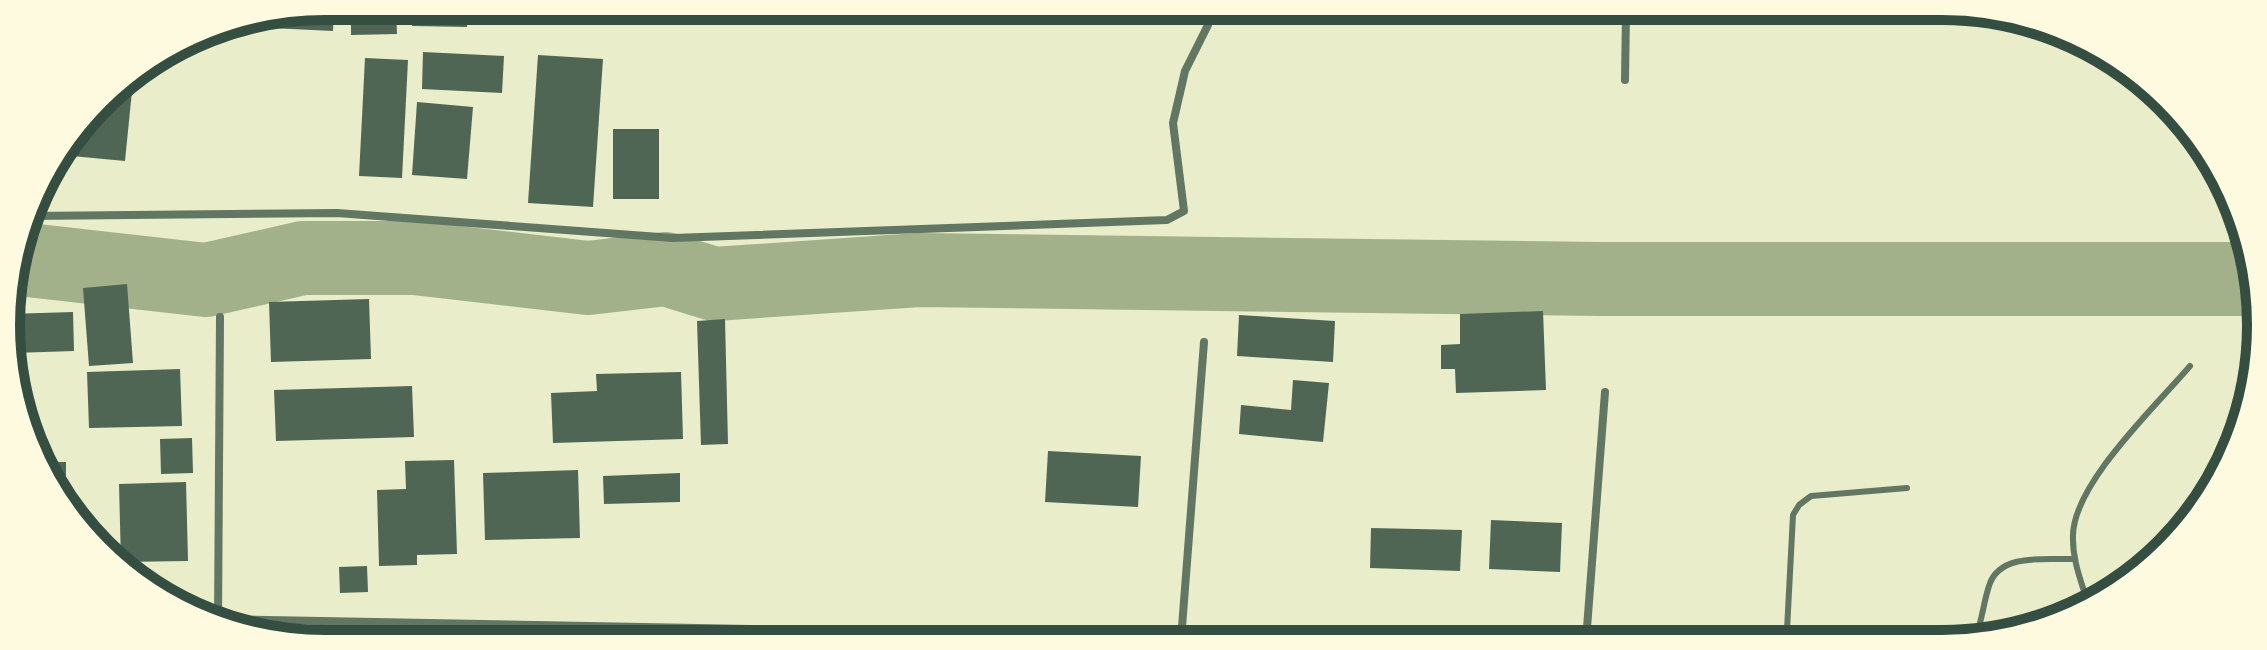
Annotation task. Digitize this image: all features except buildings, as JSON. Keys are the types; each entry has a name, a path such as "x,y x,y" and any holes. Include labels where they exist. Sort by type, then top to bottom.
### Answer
{"street":[{"path":"40,216 337,213 673,238 1167,220 1184,211 1173,123 1185,71 1209,20"},
{"path":"1625,80 1626,20"},
{"path":"218,611 220,317"},
{"path":"1182,630 1204,342"},
{"path":"1587,629 1605,392"},
{"path":"249,621 725,630"}],"lane":[{"path":"2085,594 2074,559 2073,532 2080,504 2099,472 2190,366"},
{"path":"1587,629 1787,630 1793,515 1799,505 1811,496 1907,488"},
{"path":"1978,627 1990,583 2001,567 2017,561 2074,559"}],"waterway":[{"path":"27,260 206,280 303,258 415,258 588,278 666,269 714,284 919,270 1600,279 2243,279"}]}
